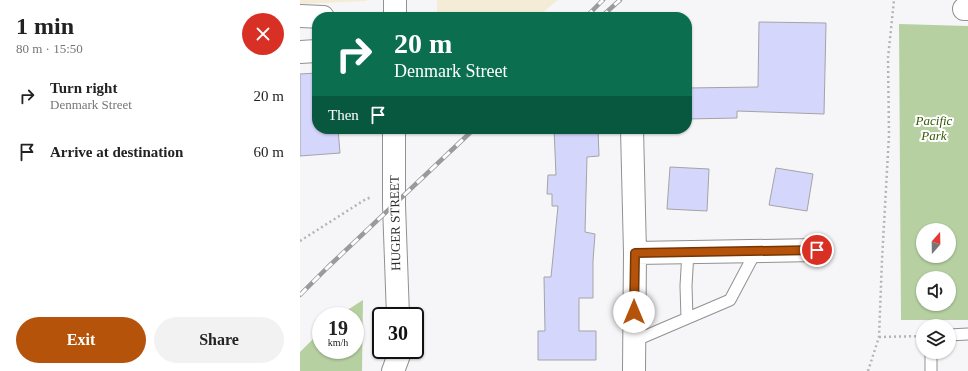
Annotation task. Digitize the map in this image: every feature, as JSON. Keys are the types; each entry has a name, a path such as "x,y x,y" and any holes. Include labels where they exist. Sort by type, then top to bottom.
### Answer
{"street":[{"path":"395,0 395,12"},
{"path":"300,16 312,16"},
{"path":"300,52 312,51"},
{"name":"HUGER STREET","path":"394,134 394,190 398,307"},
{"path":"632,134 635,253 634,371"},
{"path":"635,253 817,250"}],"lane":[{"path":"634,341 730,300 756,251"},
{"path":"687,318 686,286 688,252"},
{"path":"956,335 968,334"},
{"path":"931,359 931,371"}],"path":[{"path":"868,371 879,337 889,135 888,58 894,0"},
{"path":"300,241 366,199 394,190"},
{"path":"879,337 916,336"}],"shaded area":[{"path":"300,0 367,0 367,1 300,4"},
{"path":"437,0 558,0 543,12 437,12"}],"green space":[{"name":"Pacific Park","path":"899,24 968,26 968,320 901,320"},
{"path":"363,300 363,307 352,307"},
{"path":"312,340 312,359 362,359 362,371 300,371 300,352"}],"building":[{"path":"759,22 826,23 824,114 737,111 737,118 692,119 692,88 758,87"},
{"path":"312,73 312,134 338,134 340,153 300,156 300,74"},
{"path":"554,134 598,134 599,156 587,157 585,232 595,234 593,298 579,298 579,331 596,331 596,360 538,360 538,331 545,331 544,277 551,277 558,206 552,206 552,194 547,194 548,175 556,175"},
{"path":"670,167 709,169 707,211 667,209"},
{"path":"776,168 813,174 807,211 769,205"}],"railway":[{"path":"591,12 603,0"},
{"path":"607,12 620,0"},
{"path":"300,295 469,134"}],"route":[{"path":"634,312 635,253 817,250"}]}
